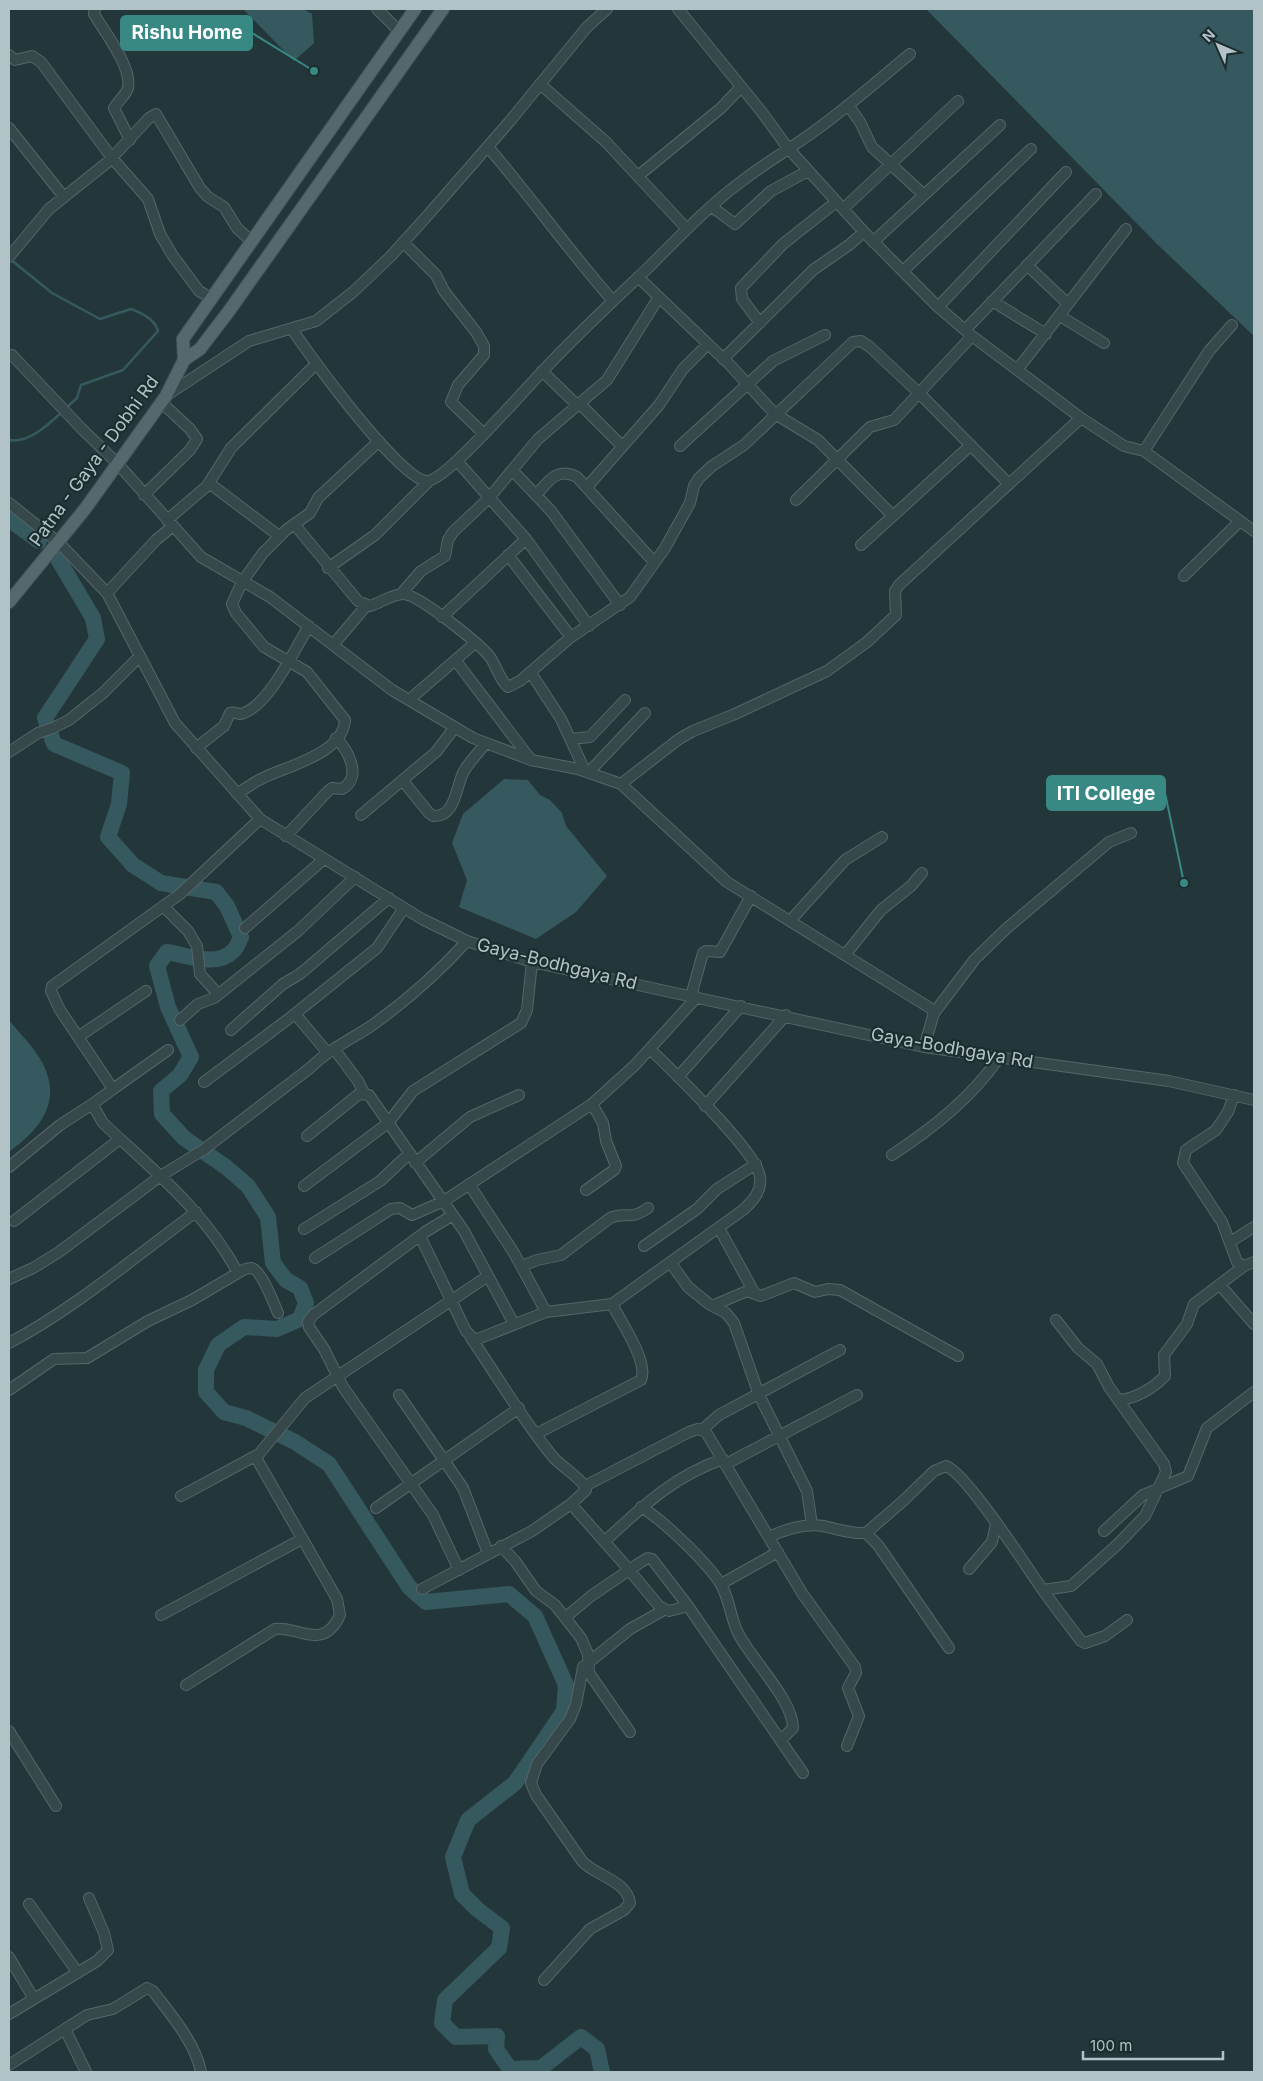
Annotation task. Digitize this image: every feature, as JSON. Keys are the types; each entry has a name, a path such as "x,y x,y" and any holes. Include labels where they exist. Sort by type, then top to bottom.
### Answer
{"main road":[{"path":"184,360 183,339 415,9"},
{"path":"184,360 200,349 250,281 442,9"},
{"name":"Patna - Gaya - Dobhi Rd","path":"9,602 59,543 117,463 163,399 184,360"}],"street":[{"path":"95,9 94,14 118,51 128,83 125,93 114,108 130,140"},
{"path":"377,9 399,31"},
{"path":"144,495 190,450 197,439 163,399 250,341 306,325 326,314 403,242 488,147 587,27 607,9"},
{"path":"678,9 808,171 873,242 938,307 968,333 1081,418 1124,446 1144,451 1254,531"},
{"path":"9,54 15,60 32,56 36,58 112,158 148,199 160,234 173,256 199,291 211,298"},
{"path":"328,568 375,535 428,482 449,469 542,371 687,230 741,181 812,133 910,54"},
{"path":"540,84 590,126 687,230"},
{"path":"638,176 721,108 741,88"},
{"path":"760,323 742,298 741,288 782,244 839,206 892,163 958,102"},
{"path":"848,105 860,122 867,142 892,163 924,195"},
{"path":"11,254 49,209 112,158 152,115 159,116 200,188 208,197 224,207 237,228 251,241"},
{"path":"873,242 1000,125"},
{"path":"9,128 64,197"},
{"path":"488,147 542,213 569,251 613,302"},
{"path":"902,271 1031,149"},
{"path":"712,207 736,224 767,194 808,171"},
{"path":"938,307 1066,172"},
{"path":"796,500 870,427 894,420 919,393 992,301 1096,194"},
{"path":"1018,370 1126,229"},
{"path":"723,359 813,270 864,232"},
{"path":"403,242 436,275 449,298 476,332 484,346 484,355 458,385 451,402 484,434"},
{"path":"1027,265 1068,304"},
{"path":"638,277 708,344 775,414 810,434 893,516"},
{"path":"333,645 366,606 401,594 421,571 445,556 448,540 453,532 489,498 538,440 598,389 617,367 647,314 659,297"},
{"path":"992,301 1046,334"},
{"path":"1060,316 1104,343"},
{"path":"1144,451 1209,350 1232,325"},
{"path":"292,329 342,398 379,441 410,472 428,482"},
{"path":"680,446 749,385 773,361 825,335"},
{"path":"401,594 418,600 475,643 490,658 501,679 508,687 516,684 571,637 620,605 634,593 665,548 685,512 699,478 712,466 744,446 846,347 858,340 870,347 919,393 1009,484"},
{"path":"587,487 659,405 682,370 708,344"},
{"path":"10,353 117,463 200,557 274,600 372,676 455,727 486,743 531,760 587,772 621,784 714,872 917,999 934,1013"},
{"path":"107,593 209,483 231,448 316,364"},
{"path":"542,371 574,402 580,404 622,446"},
{"path":"621,784 686,735 812,679 867,642 896,615 895,591 899,585 943,548 1081,418"},
{"path":"237,794 264,777 312,758 336,738 342,731 345,720 312,677 290,662 267,650 233,609 233,599 256,561 279,536 310,513 318,498 379,441"},
{"path":"861,545 971,445"},
{"path":"457,461 526,539 589,626"},
{"path":"512,470 536,494 620,605"},
{"path":"536,494 550,479 563,473 577,477 654,562"},
{"path":"209,483 279,536"},
{"name":"Gaya-Bodhgaya Rd","path":"9,503 59,543 107,593 172,718 196,748 260,819 404,908 467,942 532,962 924,1046 1169,1081 1254,1100"},
{"path":"1184,576 1240,521"},
{"path":"294,524 311,542 328,568 358,601 366,606"},
{"path":"442,618 526,539"},
{"path":"508,555 571,637"},
{"path":"196,748 224,726 230,713 241,714 250,710 266,694 290,662 292,654 309,626"},
{"path":"410,700 475,643"},
{"path":"9,752 42,731 69,720 94,700 140,656"},
{"path":"456,661 531,760"},
{"path":"531,673 550,700 587,772"},
{"path":"571,738 590,737 625,700"},
{"path":"587,772 645,713"},
{"path":"361,815 436,752 455,727"},
{"path":"286,836 328,791 332,788 342,790 349,783 352,773 350,756 336,738"},
{"path":"403,781 429,813 433,816 442,815 453,804 465,771 486,743"},
{"path":"113,1089 52,996 52,986 180,894 260,819"},
{"path":"924,1046 934,1013 975,959 1008,928 1109,842 1131,833"},
{"path":"790,921 845,860 882,837"},
{"path":"245,928 324,859"},
{"path":"845,955 881,910 911,886 922,873"},
{"path":"180,1020 198,1004 218,994 291,937 355,877"},
{"path":"315,1258 372,1224 391,1209 400,1208 412,1216 444,1201 592,1104 622,1079 694,997 703,953 706,950 720,952 751,896"},
{"path":"231,1030 284,984 300,974 388,898"},
{"path":"163,906 188,932 199,951 200,974 218,994"},
{"path":"204,1082 295,1014 377,948 404,908"},
{"path":"9,1280 59,1252 162,1175 203,1150 331,1051 398,1005 467,942"},
{"path":"304,1186 388,1123 413,1091 521,1022 526,1010 532,962"},
{"path":"78,1037 146,991"},
{"path":"678,1077 741,1006"},
{"path":"295,1014 358,1080 364,1093 371,1098 444,1201 514,1324"},
{"path":"705,1106 786,1015"},
{"path":"471,1338 480,1340 546,1312 612,1304 719,1228 755,1198 760,1180 756,1164 705,1106 650,1049"},
{"path":"9,1167 60,1125 168,1050"},
{"path":"892,1155 952,1112 972,1092 999,1058"},
{"path":"306,1136 354,1098 364,1093"},
{"path":"304,1230 380,1181 470,1117 519,1095"},
{"path":"1234,1095 1221,1124 1216,1130 1186,1150 1184,1163 1222,1222 1236,1262 1244,1266"},
{"path":"94,1103 103,1123 120,1140 162,1175 196,1212 224,1248 238,1273"},
{"path":"586,1190 614,1170 616,1166 606,1141 604,1122 592,1104"},
{"path":"14,1222 120,1140"},
{"path":"644,1246 697,1210 717,1189 756,1164"},
{"path":"469,1184 522,1266 546,1312"},
{"path":"522,1266 537,1260 557,1257 610,1218 617,1215 636,1216 648,1208"},
{"path":"9,1343 29,1332 100,1283 196,1212"},
{"path":"453,1215 420,1236 310,1318 309,1327 324,1349 338,1377 437,1523 459,1570"},
{"path":"1230,1242 1254,1227"},
{"path":"719,1228 755,1294"},
{"path":"420,1236 471,1338 536,1434 563,1468 586,1486"},
{"path":"670,1262 688,1286 712,1306 726,1313 734,1323 759,1395 778,1437 807,1491 812,1525"},
{"path":"1119,1400 1129,1399 1147,1391 1165,1376 1164,1358 1167,1348 1187,1324 1194,1304 1244,1266 1254,1262"},
{"path":"9,1390 54,1360 87,1358 148,1321 192,1300 238,1273 251,1268 255,1270 264,1282 278,1313"},
{"path":"181,1496 255,1456 268,1444 305,1398 452,1298 488,1276"},
{"path":"712,1306 747,1291 761,1296 794,1283 815,1292 828,1289 840,1290 958,1356"},
{"path":"1220,1285 1254,1324"},
{"path":"536,1434 641,1380 643,1371 639,1356 612,1304"},
{"path":"1043,1590 1066,1588 1083,1577 1137,1526 1145,1516 1165,1477 1166,1468 1119,1400 1097,1364 1078,1348 1056,1320"},
{"path":"422,1589 532,1531 571,1504 584,1493 586,1486 689,1432 703,1429 719,1415 840,1350"},
{"path":"1104,1531 1143,1495 1188,1476 1207,1428 1254,1392"},
{"path":"399,1395 463,1488 488,1553"},
{"path":"605,1541 641,1508 678,1479 724,1462 778,1437 857,1395"},
{"path":"376,1508 519,1408"},
{"path":"703,1429 802,1593 855,1667 856,1673 848,1688 859,1716 847,1746"},
{"path":"186,1685 275,1629 282,1628 311,1635 328,1630 340,1615 337,1599 255,1456"},
{"path":"769,1537 793,1527 812,1525 852,1534 866,1533 903,1502 934,1471 946,1466 955,1471 1027,1565 1043,1590 1085,1643 1105,1636 1128,1620"},
{"path":"571,1504 630,1570 658,1606 664,1610"},
{"path":"641,1508 660,1520 721,1584 738,1634 782,1698 791,1718 793,1728 781,1740"},
{"path":"969,1569 992,1542 996,1524"},
{"path":"866,1533 878,1545 949,1648"},
{"path":"161,1615 302,1539"},
{"path":"501,1546 515,1561 536,1591 555,1604 566,1617 586,1647 589,1658 587,1662 589,1673 630,1732"},
{"path":"721,1584 778,1552"},
{"path":"566,1617 591,1596 648,1558 652,1559 688,1606 803,1773"},
{"path":"544,1980 590,1929 624,1910 630,1903 629,1897 618,1885 592,1871 582,1861 532,1789 532,1777 537,1764 570,1719 576,1704 580,1672 587,1662 630,1629 664,1610 676,1610 688,1606"},
{"path":"9,1731 56,1806"},
{"path":"9,2014 97,1961 108,1950 104,1933 89,1898"},
{"path":"29,1904 78,1973"},
{"path":"9,1958 34,1999"},
{"path":"10,2061 92,2012 113,2009 140,1991 150,1988 178,2025 194,2052 201,2072"},
{"path":"65,2029 86,2072"}],"water":[{"path":"243,9 303,9 312,14 314,43 294,61"},
{"path":"926,9 1254,9 1254,336 1156,243"},
{"path":"504,779 528,780 540,795 550,800 562,813 566,826 607,876 576,912 536,939 459,907 467,880 452,843 463,814"},
{"path":"9,1020 39,1056 48,1076 50,1090 49,1102 39,1124 9,1152"}],"waterway":[{"path":"10,259 52,293 100,319 131,309 147,317 154,323 158,331 123,370 81,385 77,398 66,408"},
{"path":"9,440 23,439 31,436 62,412"},
{"path":"9,519 39,541"},
{"path":"58,559 93,618 97,639 45,718 54,744 122,773 119,804 108,837 133,865 161,883 216,892 227,906 241,937 234,950 219,959 201,959 167,952 157,966 168,1007 191,1057 180,1075 161,1091 162,1114 184,1138 226,1167 248,1186 268,1217 273,1263 286,1280 300,1288 306,1303 300,1319 277,1329 244,1327 218,1345 206,1370 206,1392 224,1412 246,1418 295,1442 329,1464 409,1587 426,1602 509,1594 535,1616 566,1685 564,1711 515,1783 468,1820 453,1857 462,1894 477,1909 502,1928 499,1948 445,2000 442,2023 456,2037 497,2036 496,2049 510,2069 541,2068 581,2037 597,2049 602,2072"}],"place":[{"name":"Rishu Home","path":"314,71"},
{"name":"ITI College","path":"1184,883"}]}
